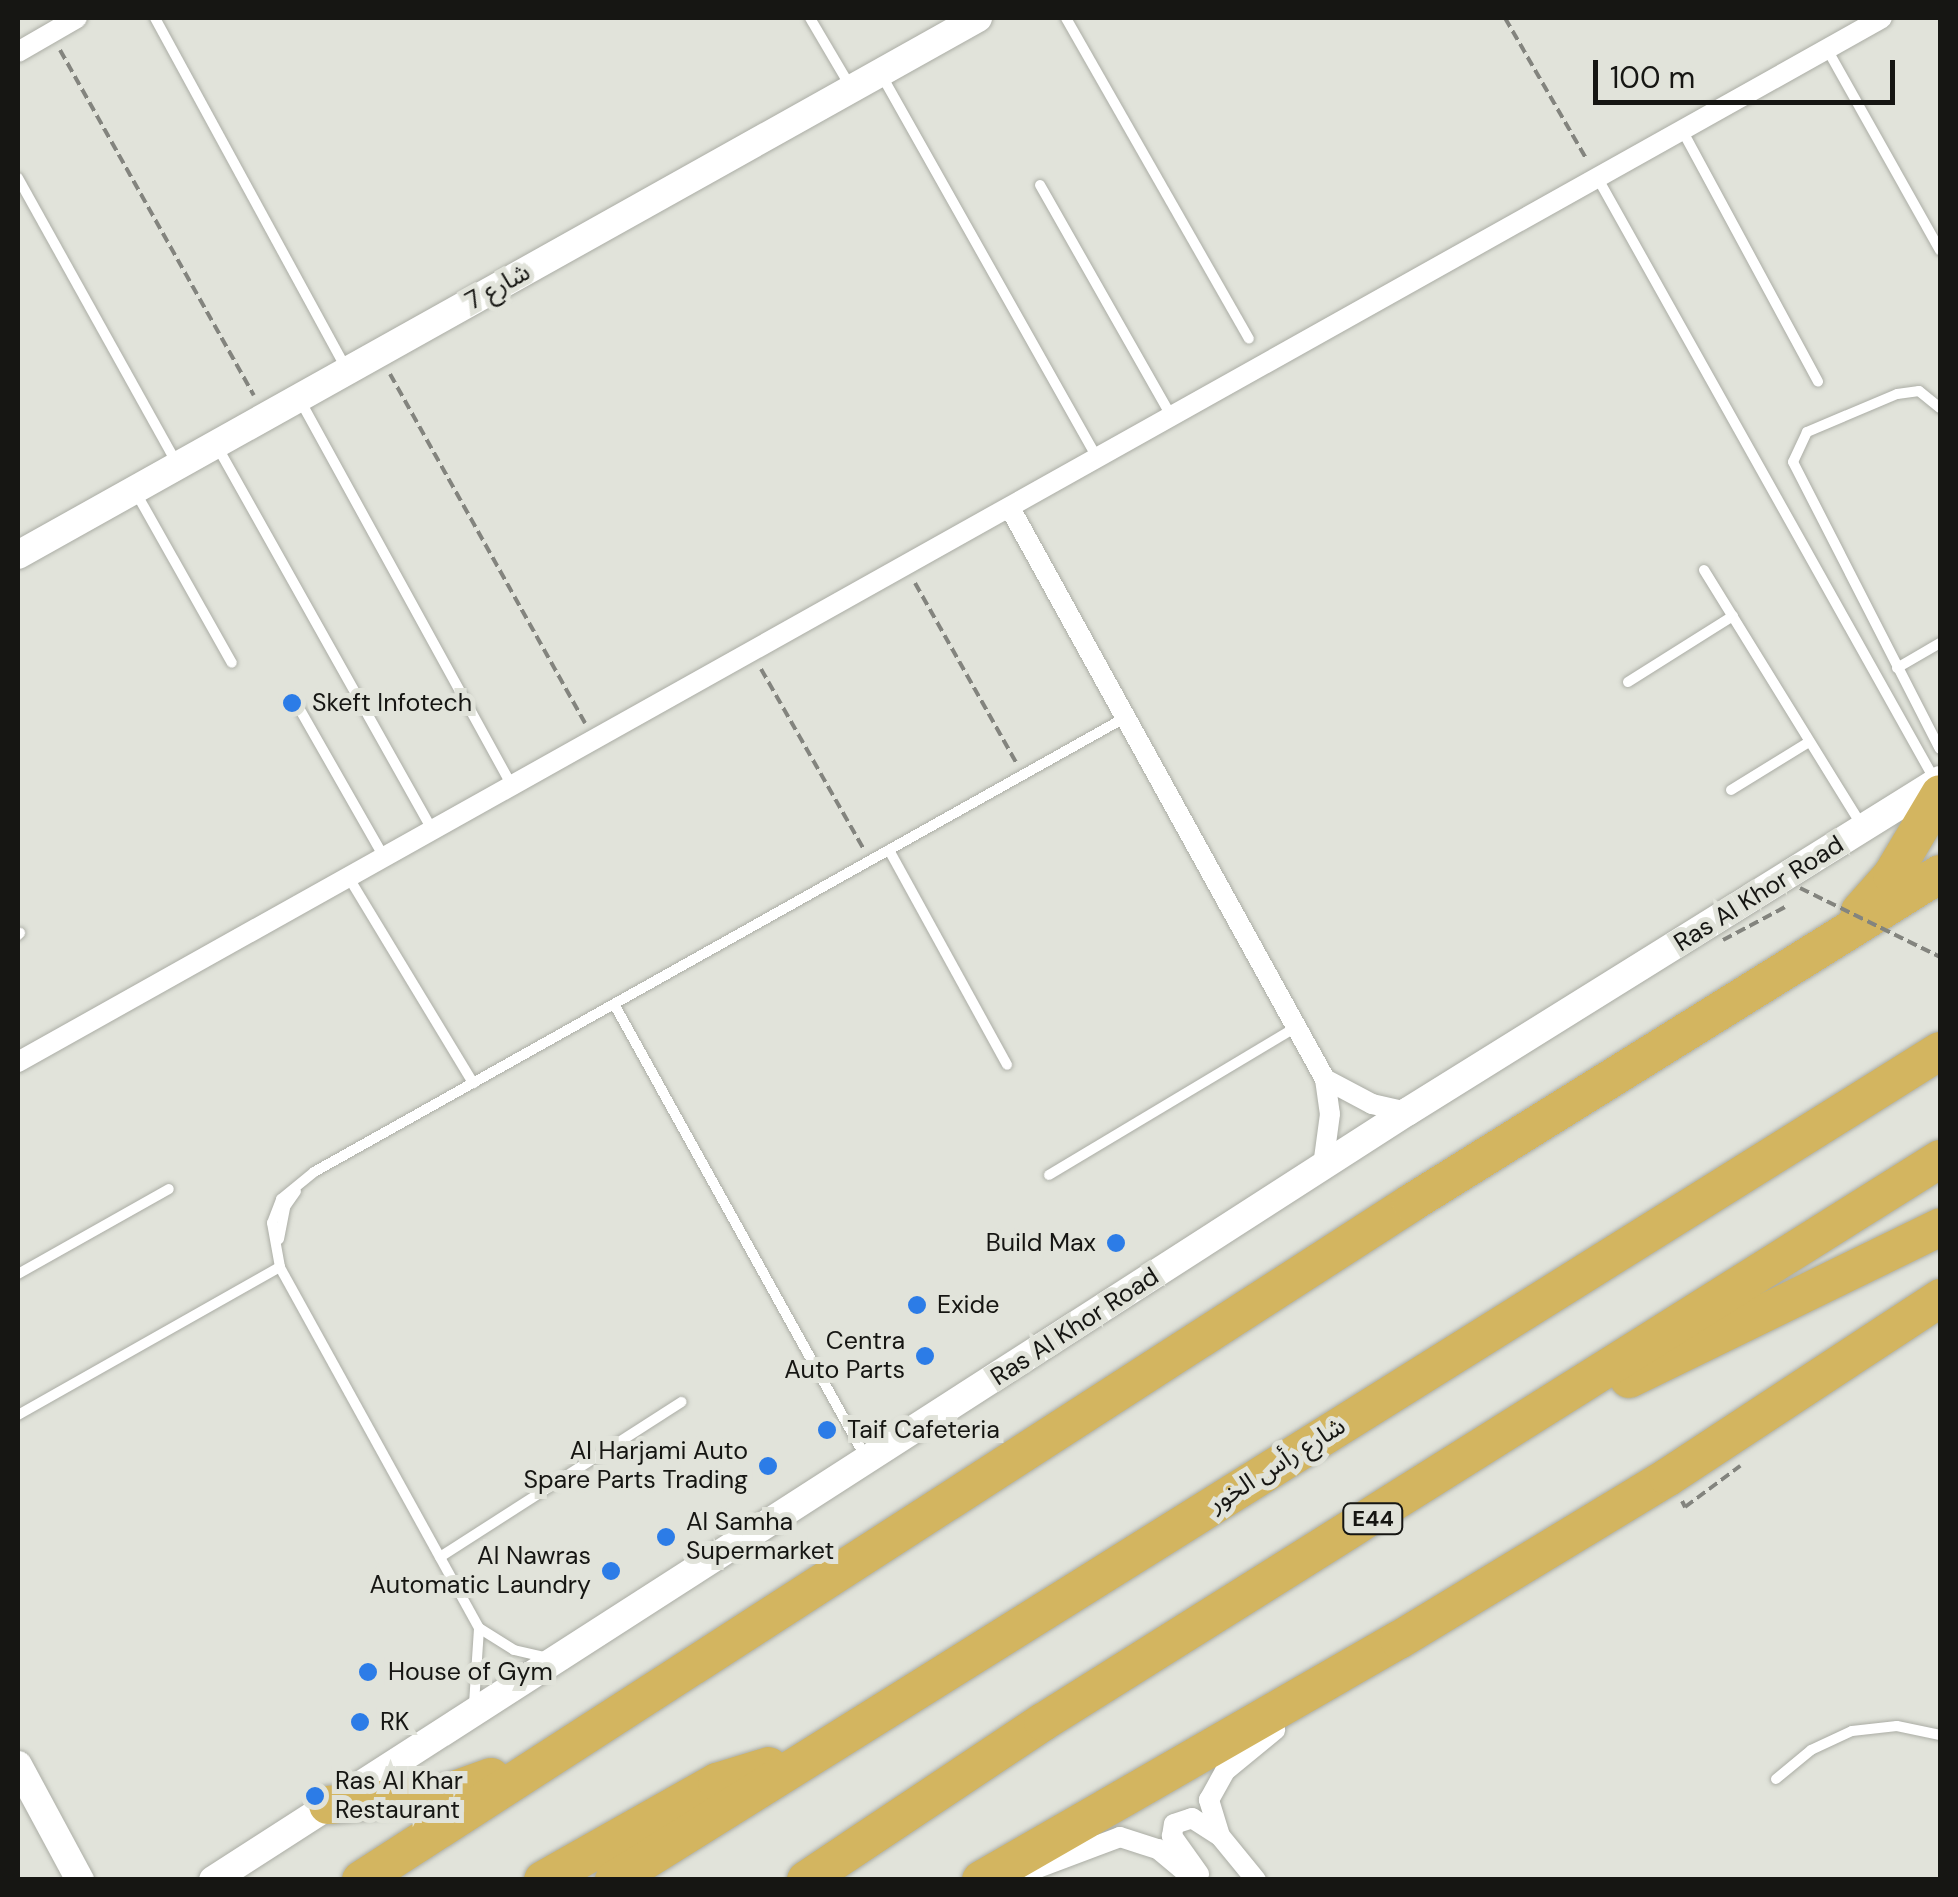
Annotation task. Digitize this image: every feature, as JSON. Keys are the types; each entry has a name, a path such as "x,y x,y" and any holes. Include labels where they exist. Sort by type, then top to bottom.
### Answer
{"highway":[{"path":"1806,962 1892,875 1939,786"},
{"path":"361,1880 1411,1203 1806,962 1940,874"},
{"name":"شارع رأس الخور","path":"614,1880 1936,1052"},
{"name":"E44","path":"806,1880 1044,1722 1560,1403 1940,1159"},
{"path":"1560,1403 1710,1343 1940,1228"},
{"path":"981,1880 1399,1640 1668,1477 1940,1298"},
{"path":"328,1805 459,1790 567,1729 626,1708"},
{"path":"543,1880 717,1782 802,1762"}],"street":[{"name":"شارع 7","path":"20,549 179,466 978,18"},
{"path":"18,1062 1882,18"},
{"path":"18,52 72,19"},
{"path":"1010,508 1325,1079 1330,1131 1322,1166"},
{"name":"Ras Al Khor Road","path":"213,1880 472,1710 869,1462 1406,1112 1864,828 1939,786"},
{"path":"1325,1079 1372,1104 1406,1112"},
{"path":"1220,1836 1209,1800 1225,1771 1399,1640"},
{"path":"18,1766 80,1880"},
{"path":"1202,1880 1172,1830 1179,1819 1192,1818 1220,1836 1256,1880"},
{"path":"1010,1880 1120,1838 1158,1849 1194,1880"}],"lane":[{"path":"155,18 347,371"},
{"path":"810,18 851,88"},
{"path":"1066,18 1248,339"},
{"path":"1827,48 1940,250"},
{"path":"880,72 1097,459"},
{"path":"1682,130 1818,382"},
{"path":"18,178 179,466"},
{"path":"1597,178 1939,786"},
{"path":"1040,184 1172,417"},
{"path":"1940,408 1929,395 1908,390 1817,426 1794,451 1796,474 1940,749"},
{"path":"298,398 512,786"},
{"path":"216,444 433,831"},
{"path":"135,490 232,663"},
{"path":"1704,570 1864,828"},
{"path":"1628,682 1733,616"},
{"path":"1897,668 1940,643"},
{"path":"299,708 384,858"},
{"path":"472,1710 481,1669 479,1628 280,1266 275,1210 314,1172 1127,716"},
{"path":"1731,790 1810,742"},
{"path":"889,850 1007,1064"},
{"path":"349,878 473,1083"},
{"path":"614,1004 869,1462"},
{"path":"1049,1174 1297,1027"},
{"path":"18,1274 169,1189"},
{"path":"18,1415 280,1266"},
{"path":"440,1558 681,1402"},
{"path":"479,1628 514,1650 555,1659"},
{"path":"1776,1779 1810,1750 1852,1731 1897,1726 1940,1735"}],"path":[{"path":"1505,18 1597,178"},
{"path":"51,33 266,416"},
{"path":"378,354 595,740"},
{"path":"906,566 1023,775"},
{"path":"752,652 870,861"},
{"path":"1800,888 1940,957"}],"place":[{"name":"Skeft Infotech","path":"292,703"},
{"name":"Build Max","path":"1116,1243"},
{"name":"Exide","path":"917,1305"},
{"name":"Centra Auto Parts","path":"925,1356"},
{"name":"Taif Cafeteria","path":"827,1430"},
{"name":"Al Harjami Auto Spare Parts Trading","path":"768,1466"},
{"name":"Al Samha Supermarket","path":"666,1537"},
{"name":"Al Nawras Automatic Laundry","path":"611,1571"},
{"name":"House of Gym","path":"368,1672"},
{"name":"RK","path":"360,1722"},
{"name":"Ras Al Khar Restaurant","path":"315,1796"}]}
